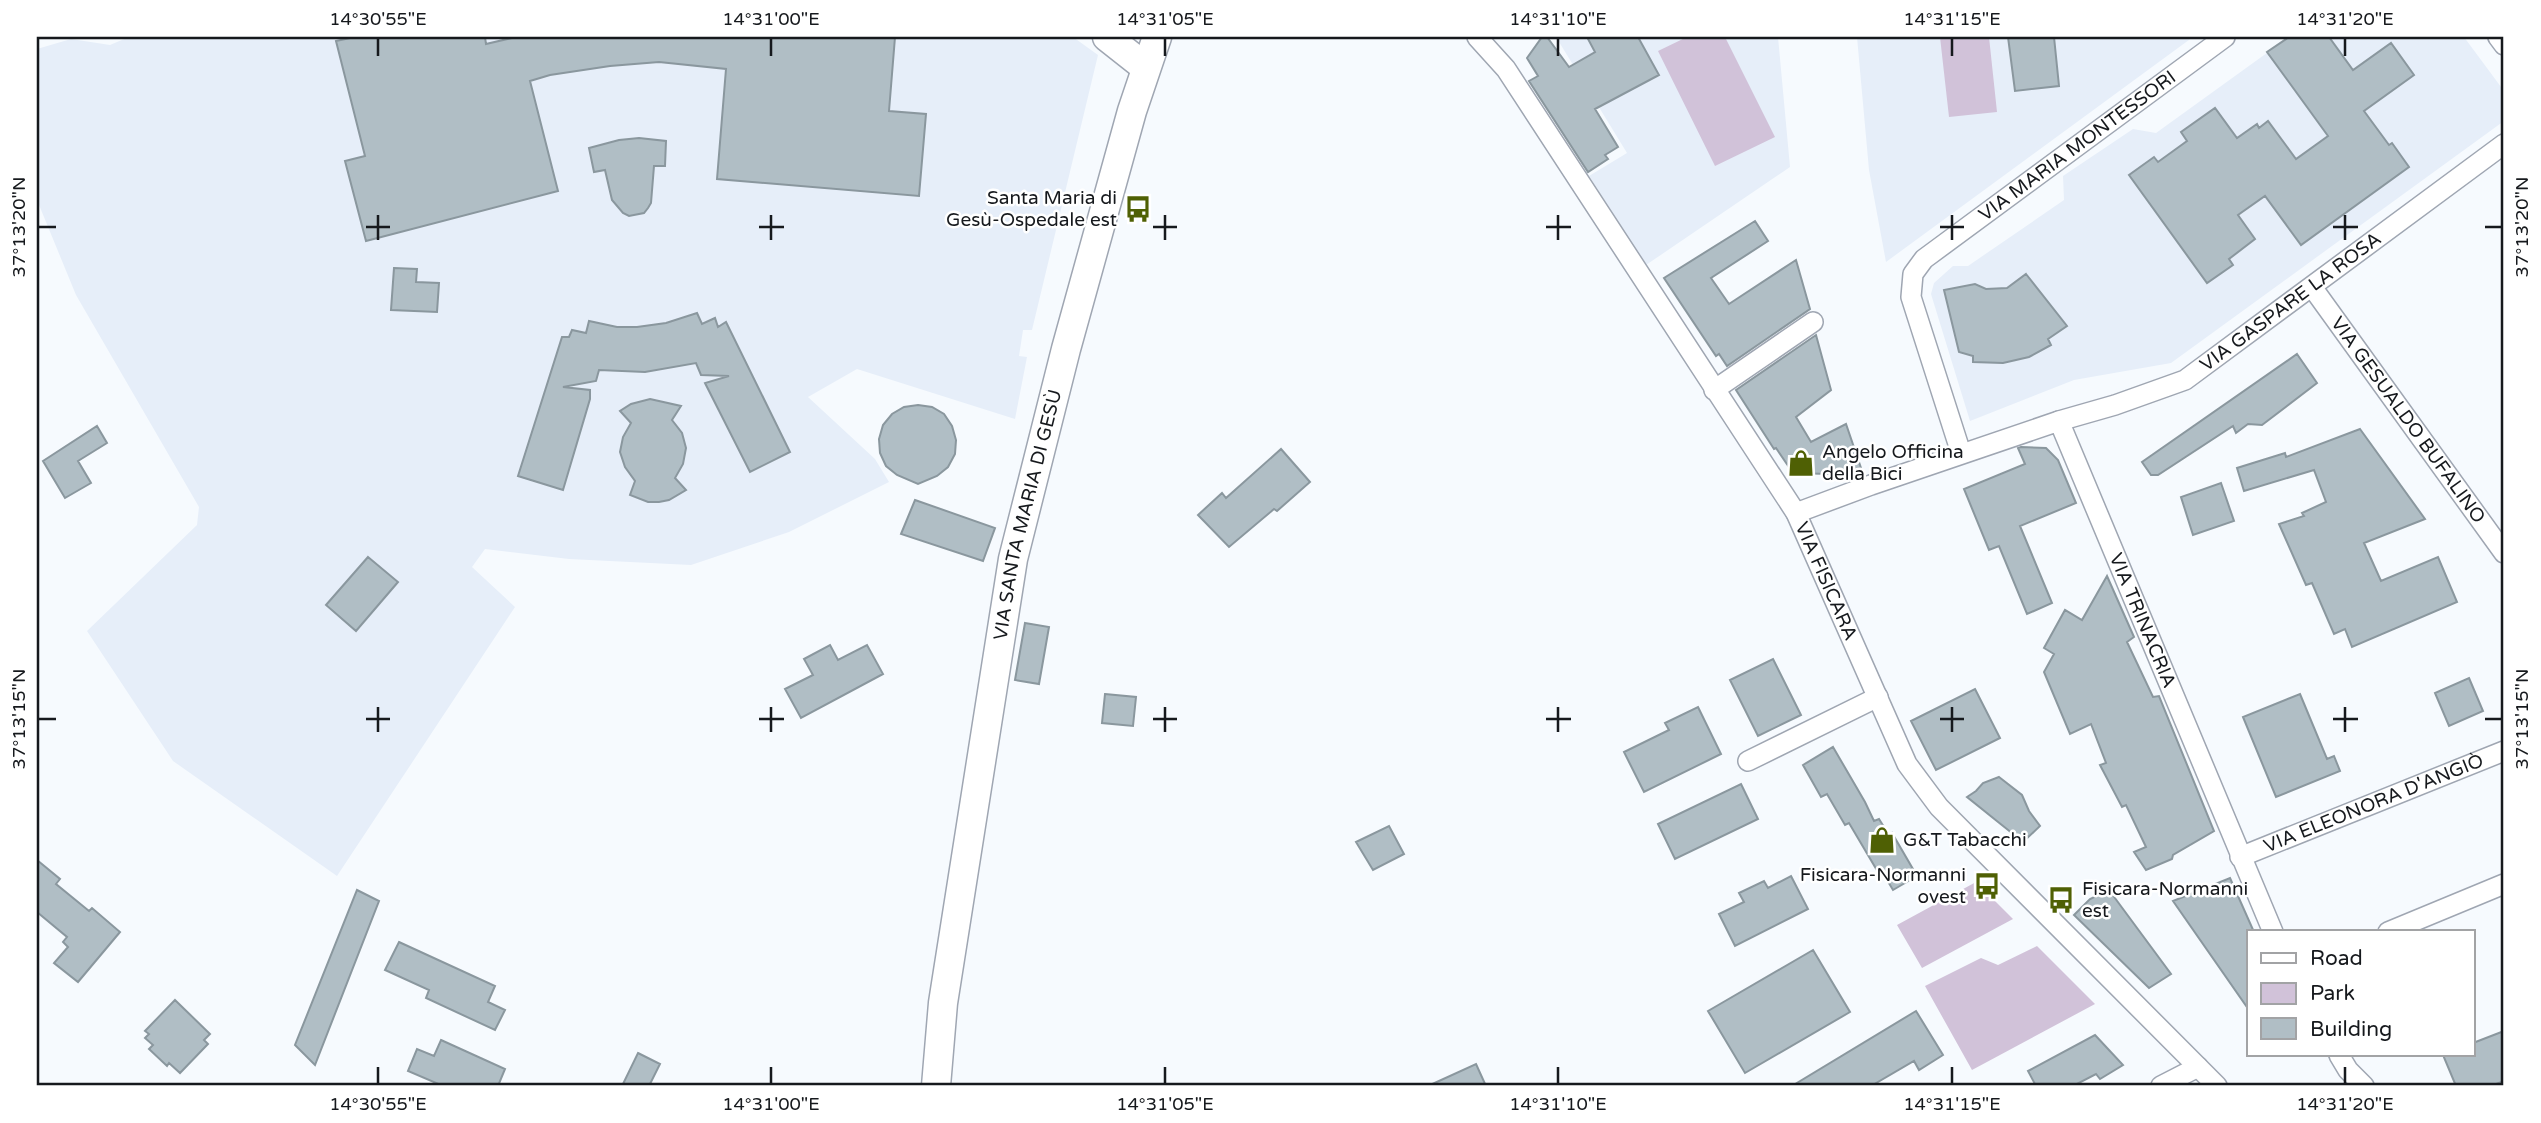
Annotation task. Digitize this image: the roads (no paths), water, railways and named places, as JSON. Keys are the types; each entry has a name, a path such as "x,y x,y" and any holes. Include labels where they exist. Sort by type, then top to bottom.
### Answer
{"main road":[{"path":"1107,37 1145,66"},
{"name":"VIA SANTA MARIA DI GESÙ","path":"943,1003 1013,559 1066,349 1145,66 1157,37"},
{"path":"918,1086 943,1003"},
{"path":"936,1086 943,1003"}],"street":[{"name":"VIA FISICARA","path":"1477,37 1506,69 1796,513 1907,764 1939,807 2217,1086"},
{"name":"VIA MARIA MONTESSORI","path":"1952,457 1911,297 1913,274 1924,259 2225,37"},
{"path":"2498,37 2504,45"},
{"name":"VIA GASPARE LA ROSA","path":"2059,421 2115,405 2185,380 2504,144"},
{"name":"VIA GESUALDO BUFALINO","path":"2312,287 2504,553"},
{"path":"1714,390 1813,322"},
{"path":"1796,513 2059,421"},
{"name":"VIA TRINACRIA","path":"2059,421 2272,930"},
{"path":"1748,761 1878,697"},
{"name":"VIA ELEONORA D'ANGIÒ","path":"2241,857 2504,751"},
{"path":"2393,930 2504,884"},
{"path":"2340,1056 2348,1070 2364,1086"},
{"path":"2161,1086 2198,1067"}],"place":[{"name":"Santa Maria di Gesù-Ospedale est","path":"1138,209"},
{"name":"Angelo Officina della Bici","path":"1801,463"},
{"name":"G&T Tabacchi","path":"1882,840"},
{"name":"Fisicara-Normanni ovest","path":"1987,886"},
{"name":"Fisicara-Normanni est","path":"2061,900"}]}
